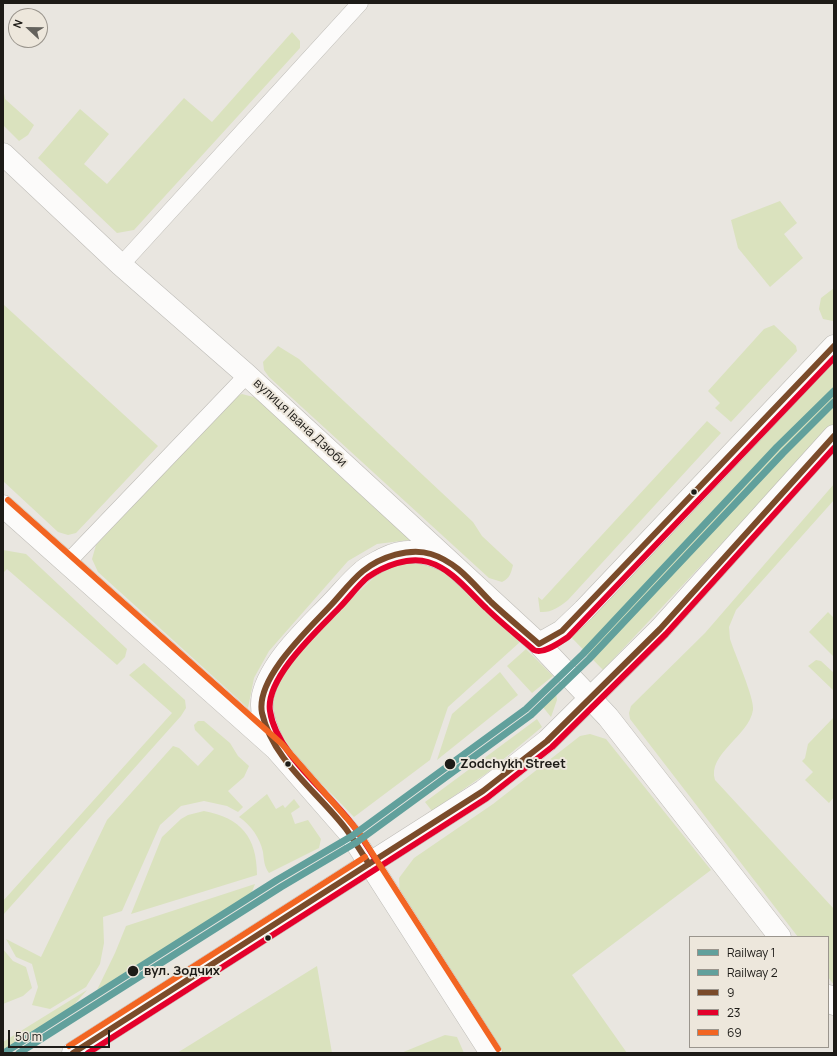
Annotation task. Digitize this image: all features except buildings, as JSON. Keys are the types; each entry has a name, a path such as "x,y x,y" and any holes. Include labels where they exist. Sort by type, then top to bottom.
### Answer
{"main road":[{"name":"вулиця Івана Дзюби","path":"3,154 121,265 247,375 454,565 492,603 539,644 590,699"},
{"path":"539,644 562,631 573,621 834,346"},
{"path":"74,1053 483,791 547,741 660,629 834,436"},
{"path":"3,506 66,564 276,749 346,828 491,1053"},
{"path":"276,749 262,711 263,695 271,677 286,653 363,571 384,559 414,551 431,554 454,565"},
{"path":"590,699 608,717 779,936"}],"street":[{"path":"121,265 360,3"},
{"path":"66,564 247,375"}],"green space":[{"path":"292,32 300,41 300,48 134,230 117,233 38,158 80,109 109,134 84,164 107,184 184,98 212,122"},
{"path":"3,88 5,99 34,125 28,135 19,141 3,125"},
{"path":"780,201 797,223 784,234 803,258 770,287 738,248 731,220"},
{"path":"834,288 833,321 823,319 819,309 821,298"},
{"path":"3,304 158,446 76,533 68,535 58,532 3,481"},
{"path":"774,325 796,346 797,351 731,422 715,408 720,403 708,391 764,329"},
{"path":"278,346 299,359 473,522 482,536 513,565 511,573 507,579 502,582 489,578 269,377 264,370 263,362"},
{"path":"834,356 834,424 603,670 571,637"},
{"path":"242,394 257,398 417,539 377,544 348,561 269,651 254,678 248,708 98,572 92,559 96,545 231,399"},
{"path":"707,421 721,433 568,600 551,610 540,612 538,597 542,600"},
{"path":"834,484 834,500 736,610 729,627 730,639 748,686 753,704 753,710 750,719 744,728 722,753 714,771 715,780 834,909 834,985 829,978 829,936 797,936 630,719 629,713 631,706 705,633"},
{"path":"3,550 26,554 127,649 125,657 117,665 7,569 3,573"},
{"path":"407,561 428,563 445,571 520,642 448,707 430,760 354,817 287,748 271,725 269,699 282,671 335,614 382,570"},
{"path":"828,612 834,618 834,657 809,632"},
{"path":"526,649 553,676 532,693 507,666"},
{"path":"816,660 821,661 834,673 834,691 808,666"},
{"path":"144,663 185,700 186,708 181,716 3,915 3,901 172,713 129,675"},
{"path":"500,672 518,695 437,760 452,714"},
{"path":"556,693 557,700 551,717 542,706"},
{"path":"834,717 834,797 829,803 805,780 813,772 802,761 805,758 808,744"},
{"path":"537,719 542,727 487,773 432,811 425,802"},
{"path":"198,721 204,721 230,743 238,756 249,766 244,777 228,791 243,807 238,812 227,806 204,801 181,806 160,825 122,911 103,917 104,943 100,964 86,987 50,1009 32,1005 38,987 32,964 16,957 6,939 41,957 107,820 173,746 179,748 198,766 214,749 195,730 194,725"},
{"path":"590,734 606,739 711,870 572,975 627,1053 502,1053 400,896 399,878 414,858 493,804 580,736"},
{"path":"267,794 276,809 283,805 285,808 294,799 300,807 291,813 295,824 308,820 321,839 319,848 269,873 265,865 262,847 257,837 251,828 239,817"},
{"path":"204,811 217,814 228,819 237,824 244,831 254,850 257,875 131,914 162,837 181,819 188,815"},
{"path":"255,884 251,894 97,990 126,926"},
{"path":"3,949 13,961 26,967 32,988 23,996 3,1004"},
{"path":"317,966 332,1053 177,1053"},
{"path":"87,990 73,1006 3,1051 3,1042"},
{"path":"445,1035 457,1037 464,1053 401,1053"}],"rail line":[{"name":"1","path":"4,1053 277,880 352,836 526,709 583,654 777,447 834,391"},
{"name":"2","path":"19,1053 281,887 357,842 531,715 589,659 783,453 834,402"}],"transit line":[{"name":"9","path":"369,864 335,815 297,775 286,761 276,746 262,713 262,699 267,685 275,669 298,640 351,582 370,566 378,561 396,555 423,552 449,562 457,568 491,602 539,644 562,631 834,346"},
{"name":"23","path":"376,860 342,811 292,757 274,727 270,711 271,698 276,684 295,655 368,577 381,569 397,563 413,560 421,560 437,565 452,575 498,619 534,650 542,651 551,647 568,637 834,358"},
{"name":"9","path":"73,1053 483,791 547,741 660,629 834,436"},
{"name":"23","path":"88,1053 487,798 552,747 666,634 834,448"},
{"name":"69","path":"8,500 282,744 358,831 498,1049"},
{"name":"69","path":"69,1046 365,857"}],"place":[{"name":"Zodchykh Street","path":"450,764"},
{"name":"вул. Зодчих","path":"133,971"}]}
